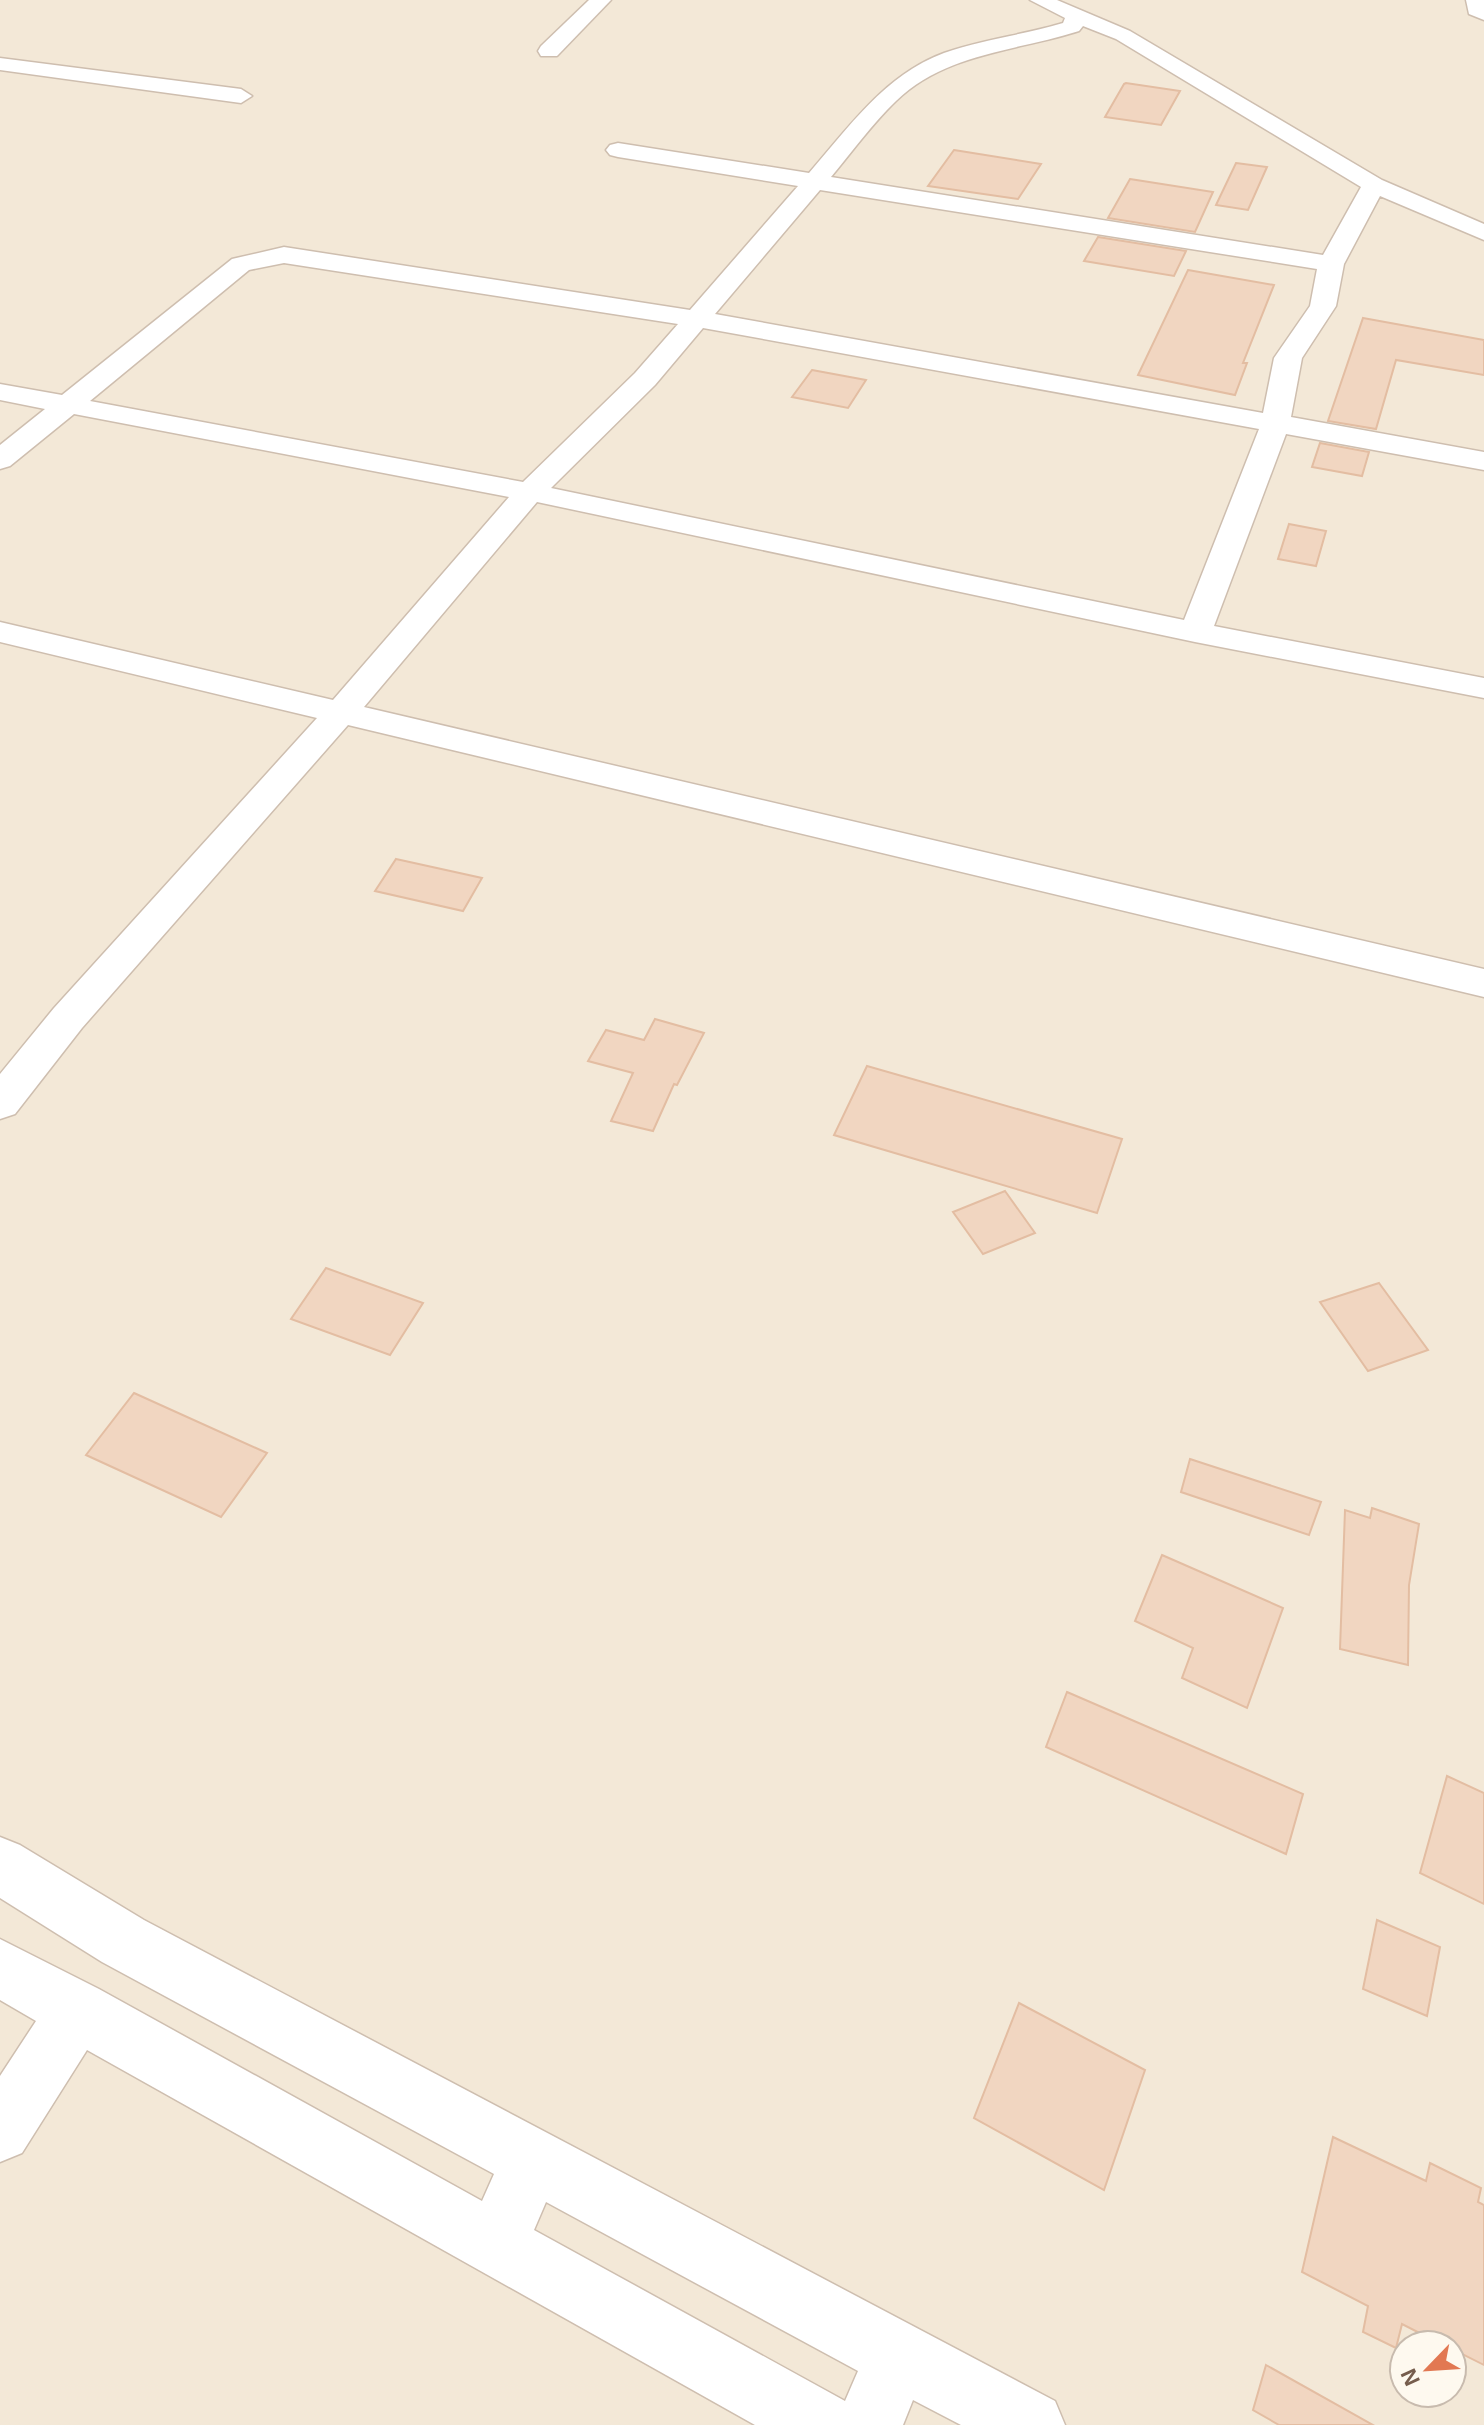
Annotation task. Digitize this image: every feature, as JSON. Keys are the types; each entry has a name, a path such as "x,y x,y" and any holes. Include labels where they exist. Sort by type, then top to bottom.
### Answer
{"street":[{"path":"549,51 601,0"},
{"path":"1040,0 1077,14 1178,67 1374,185 1484,233"},
{"path":"1476,0 1476,10 1484,14"},
{"path":"0,1103 68,1018 341,712 530,492 645,379 888,96 913,74 966,52 1047,36 1072,27 1077,14"},
{"path":"0,64 241,96"},
{"path":"618,150 1331,264"},
{"path":"1195,632 1275,425 1288,358 1323,306 1331,264 1374,185"},
{"path":"0,460 241,264 284,255 698,319 1484,461"},
{"path":"0,392 530,492 1195,632 1484,688"},
{"path":"0,632 1484,983"},
{"path":"0,1865 123,1941 898,2357 1031,2425"},
{"path":"0,1968 821,2425"},
{"path":"0,2131 78,2010"},
{"path":"496,2242 532,2161"},
{"path":"869,2425 898,2357"}],"shaded area":[{"path":"0,0 1484,0 1484,2425 0,2425"}],"building":[{"path":"1124,84 1180,91 1161,125 1105,117"},
{"path":"954,150 1041,164 1018,199 928,186"},
{"path":"1236,163 1267,167 1248,210 1216,205"},
{"path":"1130,179 1213,192 1195,232 1108,218"},
{"path":"1098,237 1186,251 1174,276 1084,261"},
{"path":"1188,270 1274,285 1243,363 1247,363 1235,395 1138,375"},
{"path":"1363,318 1484,340 1484,375 1396,360 1376,429 1328,421"},
{"path":"812,370 866,380 848,408 792,397"},
{"path":"1320,443 1369,452 1362,476 1312,467"},
{"path":"1289,524 1326,531 1316,566 1278,559"},
{"path":"396,859 482,878 463,911 375,891"},
{"path":"655,1019 704,1033 677,1085 674,1084 653,1131 611,1121 633,1073 588,1061 606,1030 644,1040"},
{"path":"867,1066 1122,1139 1097,1213 834,1135"},
{"path":"1005,1191 1035,1233 983,1254 953,1212"},
{"path":"326,1268 423,1303 390,1355 291,1319"},
{"path":"1379,1283 1428,1350 1368,1371 1320,1302"},
{"path":"134,1393 267,1453 221,1517 86,1455"},
{"path":"1190,1459 1321,1502 1309,1535 1181,1492"},
{"path":"1372,1508 1419,1524 1409,1585 1408,1665 1340,1649 1345,1510 1370,1518"},
{"path":"1162,1555 1283,1608 1247,1708 1182,1678 1193,1648 1135,1621"},
{"path":"1067,1692 1303,1794 1286,1854 1046,1747"},
{"path":"1447,1776 1484,1793 1484,1904 1420,1873"},
{"path":"1377,1920 1440,1947 1427,2016 1363,1989"},
{"path":"1019,2003 1145,2070 1104,2190 974,2118"},
{"path":"1333,2137 1426,2181 1430,2163 1481,2188 1478,2202 1484,2205 1484,2365 1468,2357 1468,2329 1412,2329 1402,2324 1401,2329 1388,2329 1388,2344 1363,2332 1368,2306 1302,2272"},
{"path":"1266,2365 1373,2425 1279,2425 1253,2410"}]}
